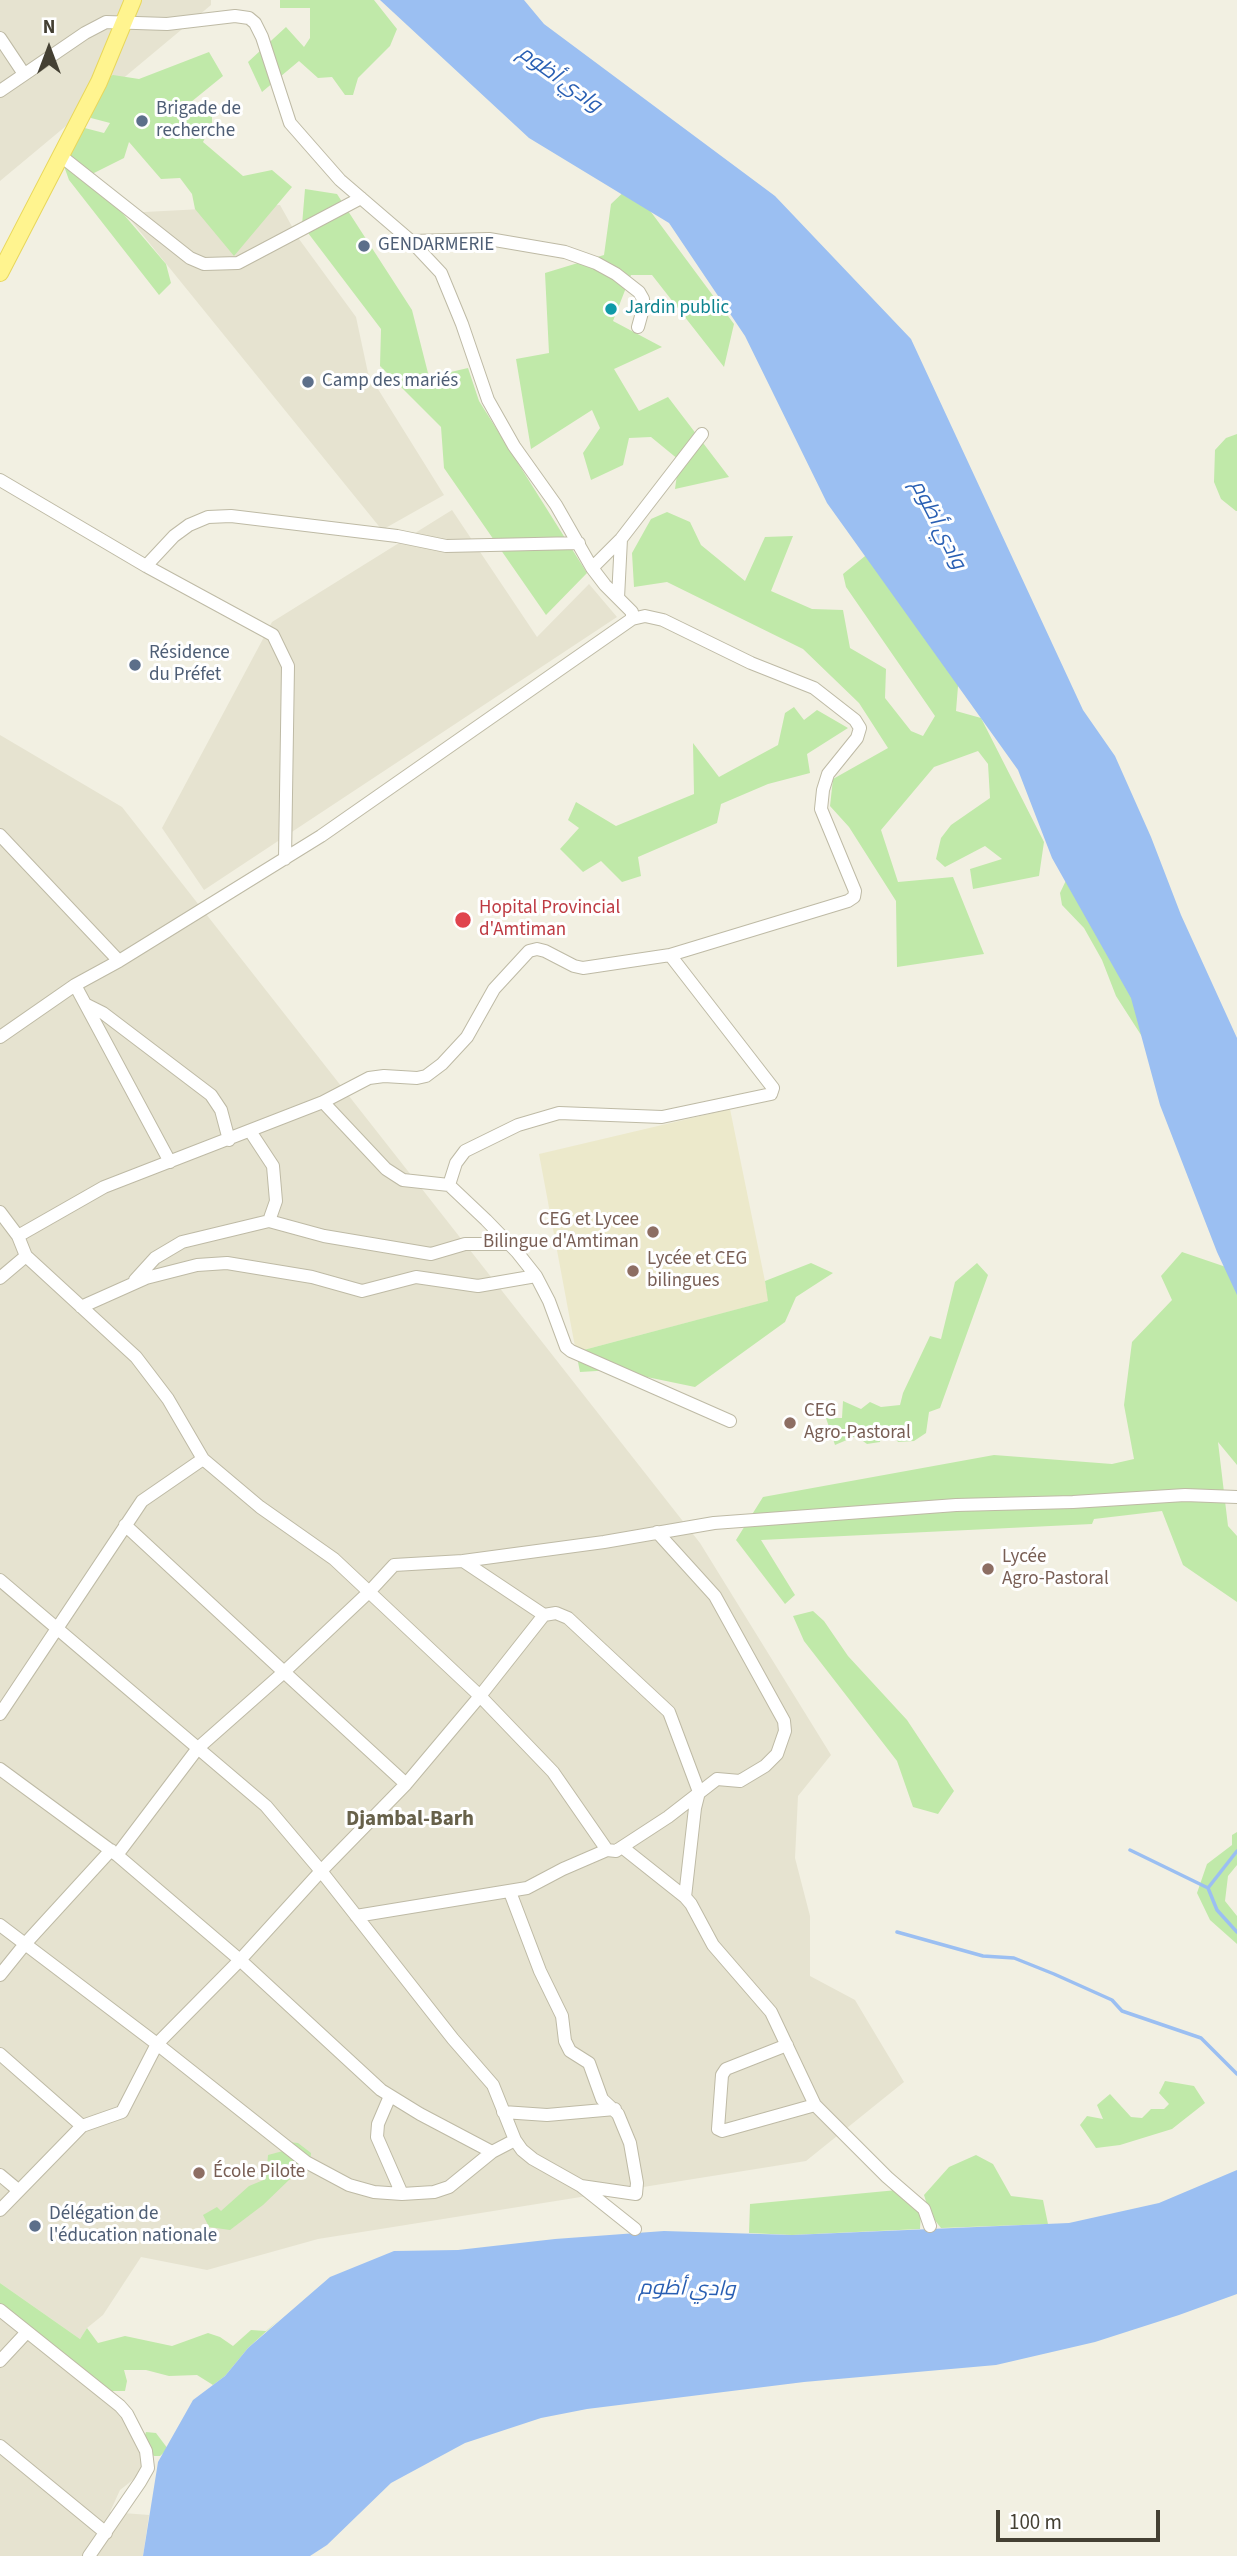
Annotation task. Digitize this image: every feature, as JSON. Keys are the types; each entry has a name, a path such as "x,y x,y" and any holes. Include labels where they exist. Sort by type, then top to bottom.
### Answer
{"main road":[{"path":"0,273 99,82 133,0"}],"street":[{"path":"0,91 96,26 106,22 167,24 235,16 249,18 255,23 290,123 340,180 411,241 441,273 488,400 514,446 556,505 592,568 632,612 632,619"},
{"path":"0,38 24,75"},
{"path":"61,156 190,258 204,264 238,263 361,198"},
{"path":"411,241 489,239 565,252 596,263 639,292 643,299 643,309 638,327"},
{"path":"592,568 621,539 702,434"},
{"path":"0,480 273,635 288,666 285,859"},
{"path":"146,565 174,536 208,517 231,516 397,536 446,546 579,543"},
{"path":"618,598 621,539"},
{"path":"0,1037 75,985 119,961 321,836 632,619 645,616 663,620 751,663 814,688 855,719 860,728 857,738 828,774 822,790 821,808 855,891 854,897 849,901 670,955 583,968 545,951 529,951 494,989 467,1037 442,1064 417,1078 369,1078 323,1102 104,1187 18,1236"},
{"path":"0,835 119,961"},
{"path":"449,1185 456,1163 466,1152 518,1125 559,1112 663,1117 771,1094 773,1088 670,955"},
{"path":"75,985 170,1162"},
{"path":"87,1005 103,1013 211,1095 221,1110 229,1140"},
{"path":"323,1102 386,1169 403,1180 418,1184 449,1185 509,1244 536,1276 549,1301 566,1347 571,1351 730,1421"},
{"path":"250,1131 273,1166 276,1201 269,1221"},
{"path":"0,1212 18,1236 26,1256 136,1357 168,1399 203,1460 260,1507 334,1559 480,1696 553,1772 607,1850"},
{"path":"130,1285 155,1258 182,1242 269,1221 324,1236 431,1254 465,1244 509,1244"},
{"path":"0,1278 26,1256"},
{"path":"81,1307 146,1278 184,1268 227,1263 312,1277 362,1291 416,1277 478,1286 536,1276"},
{"path":"0,1714 142,1501 203,1460"},
{"path":"0,1975 25,1944 114,1852 198,1748 284,1672 394,1565 463,1561 604,1542 714,1523 956,1505 1073,1502 1185,1495 1237,1497"},
{"path":"125,1525 406,1784"},
{"path":"356,1916 527,1888 607,1850 616,1851 668,1817 718,1779 740,1781 771,1761 785,1731 784,1721 715,1597 657,1532"},
{"path":"463,1561 544,1615"},
{"path":"0,1580 266,1806 321,1871 453,2039 487,2077 522,2150 581,2186 635,2229"},
{"path":"0,2210 82,2126 122,2112 157,2044 406,1784 544,1615 556,1613 568,1618 669,1712 699,1792 685,1897"},
{"path":"0,1769 114,1852 240,1960 390,2096 492,2152"},
{"path":"622,1847 685,1897 713,1945 771,2012 815,2105 887,2177 924,2209 930,2226"},
{"path":"510,1892 540,1971 562,2016 565,2041 570,2051 589,2063 602,2099 615,2109 630,2143 637,2183 636,2194 581,2186"},
{"path":"0,1925 306,2162 349,2185 374,2192 402,2194 441,2191 492,2152 515,2140"},
{"path":"787,2045 726,2068 722,2076 718,2129 722,2131 815,2105"},
{"path":"0,2053 82,2126"},
{"path":"390,2096 378,2124 377,2137 402,2194"},
{"path":"503,2112 547,2115 615,2109"},
{"path":"0,2175 18,2190"},
{"path":"0,2310 120,2406 146,2451 148,2468 89,2556"},
{"path":"0,2361 27,2332"},
{"path":"0,2446 106,2533"}],"shaded area":[{"path":"0,0 211,0 211,5 0,181"},
{"path":"280,205 299,239 356,317 368,373 444,495 382,530 125,213"},
{"path":"452,510 537,637 589,584 617,617 204,890 162,828 272,622"},
{"path":"0,735 122,807 700,1543 831,1755 798,1796 795,1858 810,1916 810,1976 855,2000 904,2082 806,2161 318,2239 207,2270 141,2257 103,2315 87,2328 80,2339 0,2283"},
{"path":"730,1109 769,1301 576,1352 539,1154"},
{"path":"0,2308 71,2359 117,2405 148,2468 120,2490 110,2512 149,2515 143,2556 0,2556"}],"green space":[{"path":"280,0 374,0 397,29 390,46 358,78 353,95 345,95 332,77 318,78 299,61 262,92 248,62 286,27 304,47 310,38 310,8 280,8"},
{"path":"209,52 223,76 191,102 212,113 212,124 203,142 243,176 272,170 292,187 234,256 195,209 192,194 180,178 161,179 129,142 124,158 90,175 166,264 171,283 159,295 69,180 60,155 77,126 104,133 110,123 91,118 88,88 113,75 139,79"},
{"path":"631,185 734,324 724,367 652,275 631,275 613,321 662,347 614,369 639,411 668,397 729,477 675,489 679,460 651,437 629,438 623,465 591,480 583,453 600,428 592,410 531,449 516,359 549,353 545,273 604,255 611,204"},
{"path":"305,189 337,194 412,310 429,377 468,368 479,401 587,573 546,615 444,468 441,427 380,366 381,329 302,225"},
{"path":"1237,434 1236,511 1221,499 1214,482 1215,450 1226,438"},
{"path":"667,512 690,522 701,545 745,581 765,537 793,536 771,591 812,609 843,610 850,648 886,669 885,698 911,731 923,736 935,716 846,587 843,574 886,539 959,674 956,711 981,718 1044,842 1039,876 973,889 970,869 1002,859 985,846 945,867 936,859 941,838 951,825 990,798 988,764 978,751 934,767 881,830 898,882 953,877 984,954 897,967 896,901 849,827 830,806 833,779 888,748 859,703 803,649 667,582 634,587 632,553 651,519"},
{"path":"794,707 804,720 817,710 848,728 807,754 810,773 768,784 721,804 717,823 638,857 641,876 622,882 601,861 583,872 560,849 579,828 568,820 576,802 616,826 694,794 693,743 719,777 778,745 785,713"},
{"path":"1070,872 1116,932 1150,1049 1116,996 1102,960 1084,928 1062,905 1060,893"},
{"path":"1182,1252 1226,1267 1237,1289 1237,1465 1218,1442 1228,1526 1237,1536 1237,1602 1183,1565 1162,1511 1094,1519 1092,1524 761,1540 795,1595 785,1604 736,1540 763,1497 994,1455 1112,1464 1134,1459 1124,1405 1132,1342 1172,1300 1161,1276"},
{"path":"811,1263 833,1273 796,1297 785,1322 695,1387 613,1370 580,1372 576,1352 768,1301 765,1281"},
{"path":"977,1263 988,1275 940,1408 929,1412 926,1433 914,1441 898,1442 889,1428 882,1430 880,1442 867,1444 856,1436 835,1445 826,1418 842,1418 843,1401 861,1409 870,1402 881,1407 900,1405 930,1336 941,1339 955,1282"},
{"path":"813,1611 824,1621 848,1656 907,1720 954,1791 938,1814 913,1807 897,1761 804,1641 793,1616"},
{"path":"1237,1832 1237,1865 1228,1876 1225,1901 1237,1916 1237,1944 1210,1920 1197,1893 1207,1864 1232,1845 1232,1835"},
{"path":"1165,2081 1194,2086 1205,2103 1172,2129 1120,2145 1096,2148 1080,2125 1087,2116 1103,2119 1097,2105 1110,2094 1131,2117 1142,2118 1151,2109 1164,2109 1169,2104 1159,2093"},
{"path":"289,2142 298,2143 311,2153 310,2164 230,2230 209,2227 203,2215 217,2207 221,2211 249,2186 266,2179 268,2155 283,2151"},
{"path":"976,2155 993,2164 1011,2196 1043,2200 1048,2224 941,2228 930,2214 924,2195 949,2167"},
{"path":"897,2190 921,2211 920,2229 792,2235 749,2233 750,2204"},
{"path":"0,2283 80,2339 87,2328 98,2343 125,2336 172,2346 208,2333 233,2346 251,2330 266,2331 280,2319 213,2385 197,2375 169,2376 146,2370 124,2370 127,2381 125,2391 111,2391 0,2308"},
{"path":"146,2432 156,2433 168,2449 160,2456 154,2456 142,2444"}],"water":[{"name":"وادي أظوم","path":"380,0 524,0 544,24 775,196 911,339 1083,710 1115,756 1151,837 1181,915 1237,1038 1237,1295 1217,1252 1160,1105 1131,998 1052,858 1018,770 827,503 745,336 669,223 529,138"},
{"name":"وادي أظوم","path":"1237,2170 1237,2294 1179,2315 1095,2342 996,2365 804,2382 587,2409 541,2418 465,2443 391,2483 327,2545 310,2556 143,2556 158,2462 193,2400 225,2376 248,2348 330,2277 394,2251 458,2250 664,2231 792,2235 1069,2223 1159,2203"}],"waterway":[{"path":"1130,1850 1208,1888 1217,1910 1237,1932"},
{"path":"1208,1888 1237,1851"},
{"path":"897,1932 983,1956 1014,1958 1054,1974 1112,2000 1122,2011 1201,2038 1237,2074"}],"place":[{"name":"Brigade de recherche","path":"142,121"},
{"name":"GENDARMERIE","path":"364,246"},
{"name":"Jardin public","path":"611,309"},
{"name":"Camp des mariés","path":"308,382"},
{"name":"Résidence du Préfet","path":"135,665"},
{"name":"Hopital Provincial d'Amtiman","path":"463,920"},
{"name":"CEG et Lycee Bilingue d'Amtiman","path":"653,1232"},
{"name":"Lycée et CEG bilingues","path":"633,1271"},
{"name":"CEG Agro-Pastoral","path":"790,1423"},
{"name":"Lycée Agro-Pastoral","path":"988,1569"},
{"name":"École Pilote","path":"199,2173"},
{"name":"Délégation de l'éducation nationale","path":"35,2226"}],"district":[{"name":"Djambal-Barh","path":"410,1820"}]}
